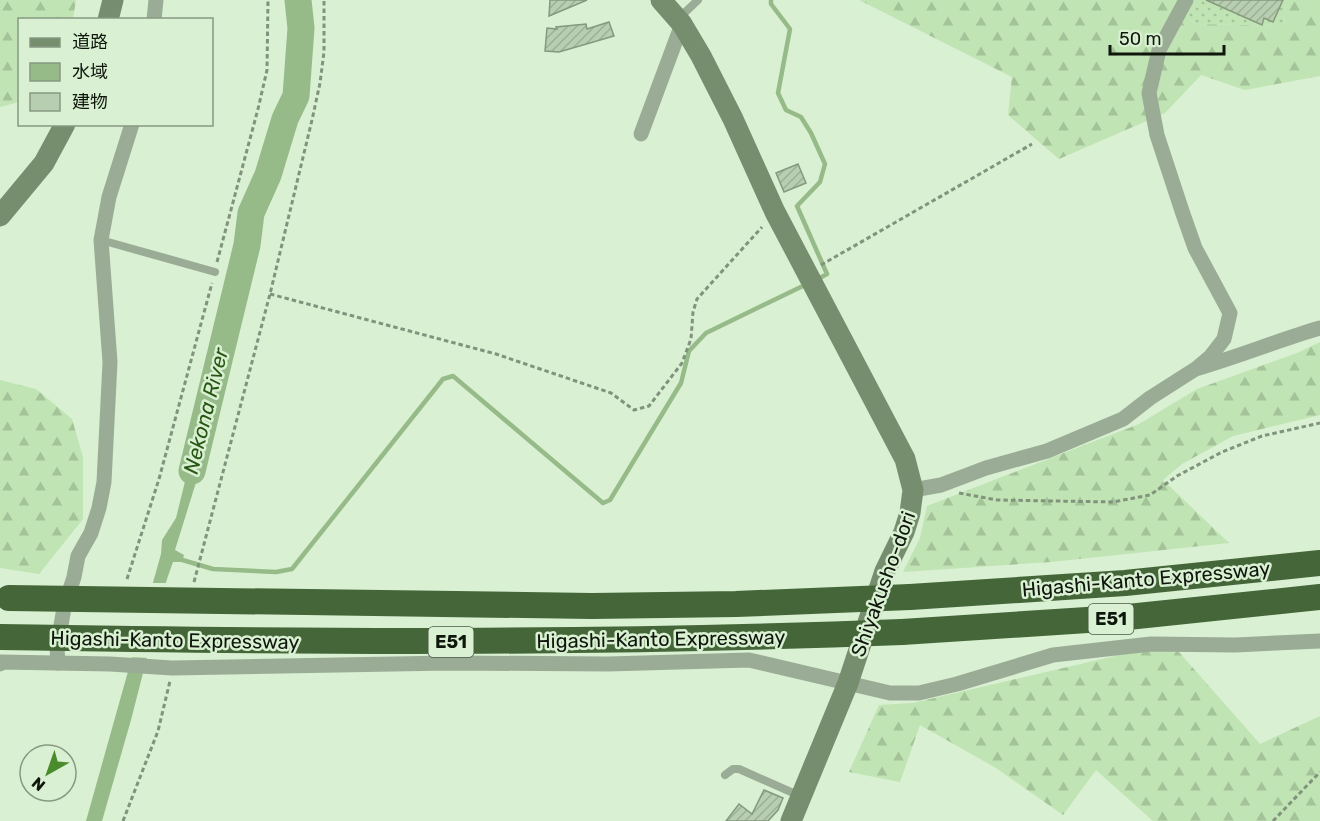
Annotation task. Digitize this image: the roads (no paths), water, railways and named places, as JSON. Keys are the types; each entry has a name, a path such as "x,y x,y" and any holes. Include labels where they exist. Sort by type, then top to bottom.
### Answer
{"highway":[{"name":"Higashi-Kanto Expressway","path":"5,598 603,606 736,604 910,597 1125,583 1320,563"},
{"name":"Higashi-Kanto Expressway","path":"0,637 267,642 720,639 902,632 1118,618 1320,597"}],"street":[{"path":"108,18 113,0"},
{"path":"153,18 156,0"},
{"name":"Shiyakusho-dori","path":"661,0 680,22 701,56 733,119 775,212 905,459 913,490 910,513 904,532 885,571 848,683 791,821"},
{"path":"913,490 941,485 986,468 1047,451 1123,419 1150,398 1197,368 1210,357 1224,339 1230,313 1195,248 1157,135 1149,93 1159,50 1186,0"},
{"path":"641,134 680,22"},
{"path":"0,216 44,163 64,126"},
{"path":"58,663 57,648 64,608 78,556 91,533 99,508 104,482 110,362 101,240 109,197 131,126"},
{"path":"1197,368 1320,328"},
{"path":"0,664 110,664 168,668 450,663 608,664 749,660 890,693 919,693 1053,655 1151,644 1235,645 1320,641"}],"lane":[{"path":"680,22 699,0"},
{"path":"101,240 214,272"},
{"path":"725,775 733,769 739,769 801,796"}],"water":[{"path":"198,429 205,448 175,550 184,555 182,562 173,562 167,579 131,720 102,821 86,821 161,554 162,540 176,518"}],"waterway":[{"name":"Nekona River","path":"192,471 247,245 251,213 268,175 285,119 296,96 301,28 298,0"},
{"path":"771,0 771,4 790,29 778,93 786,110 801,117 825,164 820,182 797,206 827,274 818,279"},
{"path":"179,559 213,569 276,572 292,569 443,379 453,376 603,503 610,500 681,383 689,351 706,333 807,284"}]}
